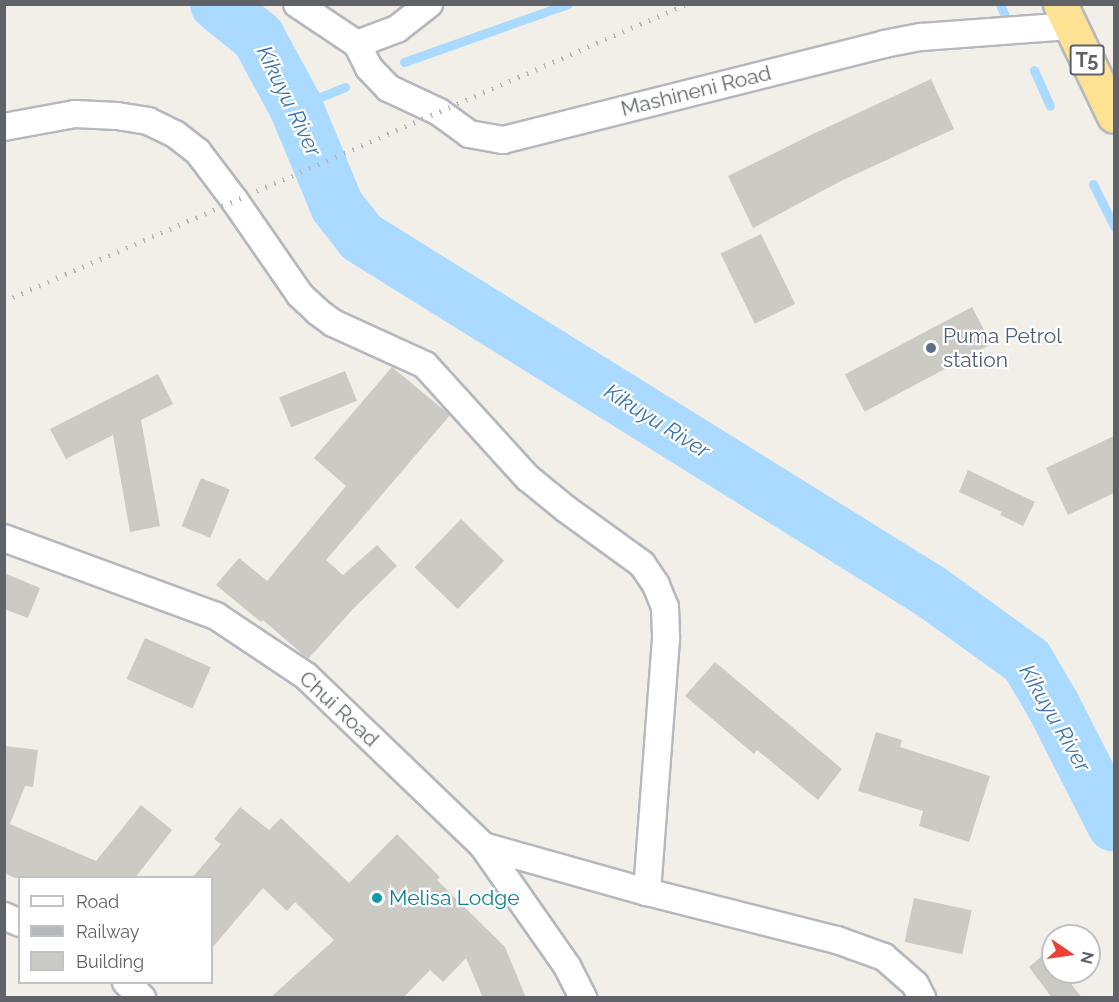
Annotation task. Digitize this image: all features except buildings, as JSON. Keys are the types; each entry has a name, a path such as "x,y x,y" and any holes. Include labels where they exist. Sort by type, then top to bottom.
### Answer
{"highway":[{"name":"T5","path":"1065,15 1114,116"}],"street":[{"path":"297,4 357,44 397,28 429,4"},
{"name":"Mashineni Road","path":"357,44 369,68 388,88 440,112 470,134 503,140 884,44 1065,15"},
{"path":"4,126 75,114 117,116 148,121 175,134 198,152 300,295 318,312 333,323 424,365 537,486 642,564 656,585 665,607 666,639 647,892"},
{"name":"Chui Road","path":"4,538 216,616 306,676 483,846 567,966 583,998"},
{"path":"483,846 647,892 837,940 884,957 915,984 922,998"},
{"path":"4,916 18,922"},
{"path":"128,984 142,998"}],"waterway":[{"name":"Kikuyu River","path":"217,4 258,37 296,107 337,206 361,237 930,591 1027,661 1054,707 1114,825"},
{"path":"404,62 568,4"},
{"path":"1000,4 1009,26"},
{"path":"1034,70 1050,106"},
{"path":"296,107 345,87"},
{"path":"1093,184 1114,226"}],"railway":[{"path":"4,301 686,4"}],"place":[{"name":"Puma Petrol station","path":"931,348"},
{"name":"Melisa Lodge","path":"377,898"}]}
